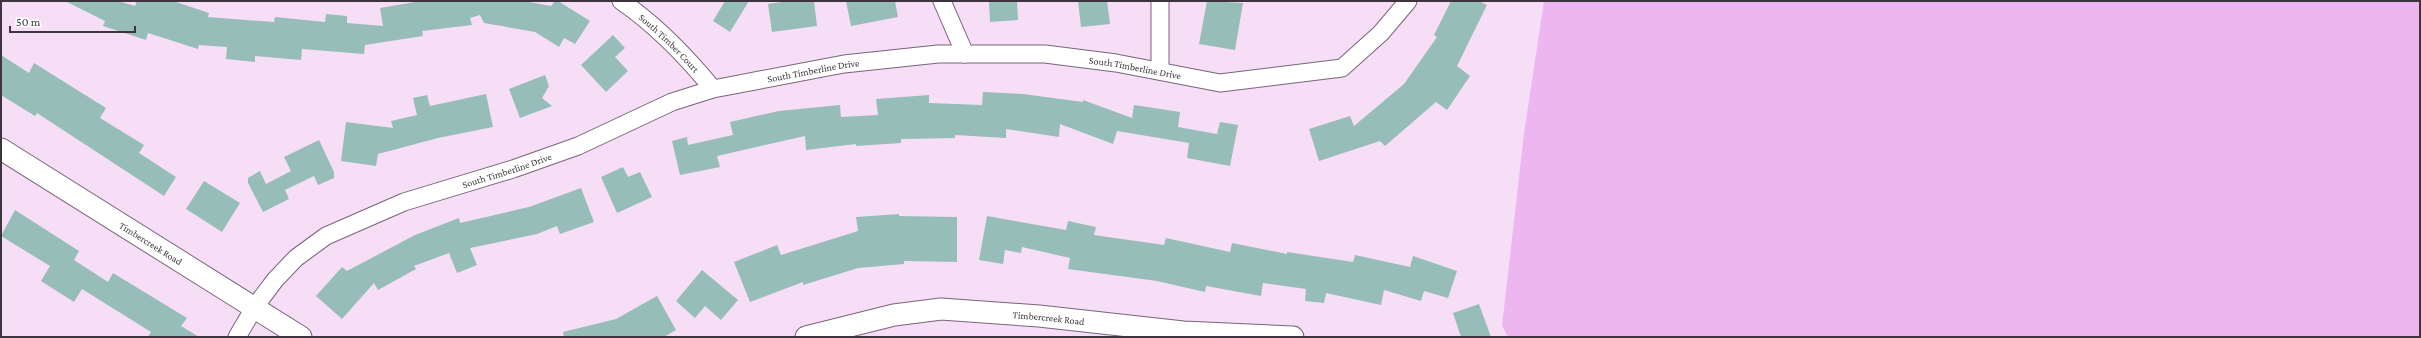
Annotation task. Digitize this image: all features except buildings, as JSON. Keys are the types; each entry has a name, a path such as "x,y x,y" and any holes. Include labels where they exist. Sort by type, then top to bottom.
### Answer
{"street":[{"name":"South Timber Court","path":"621,1 661,33 690,61 713,89"},
{"path":"942,1 965,54"},
{"path":"1160,1 1160,71"},
{"name":"South Timberline Drive","path":"237,337 254,308 275,280 296,258 326,236 404,202 513,169 578,146 672,102 713,89 844,64 938,54 1045,54 1116,63 1220,83 1342,68 1381,33 1406,4"},
{"name":"Timbercreek Road","path":"1,149 301,337"},
{"name":"Timbercreek Road","path":"806,337 894,315 941,309 1039,316 1183,332 1293,337"}],"shaded area":[{"path":"1544,1 2420,1 2420,337 1508,337 1502,326 1524,134"}]}
